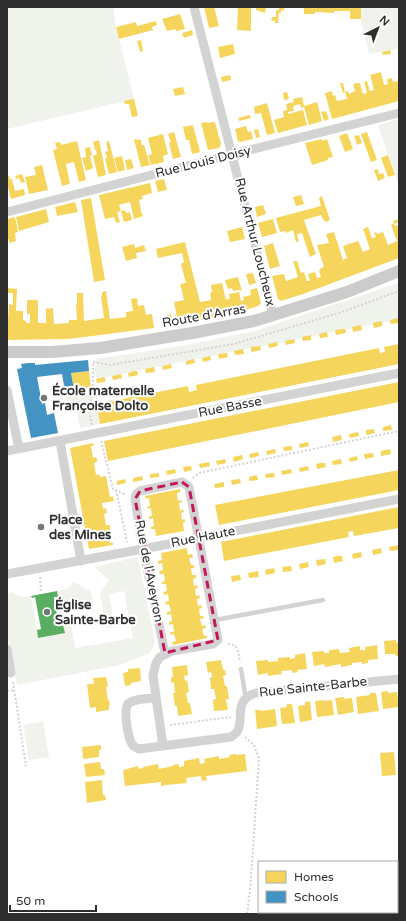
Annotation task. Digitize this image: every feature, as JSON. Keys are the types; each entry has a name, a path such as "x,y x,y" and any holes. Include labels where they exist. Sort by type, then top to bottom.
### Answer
{"main road":[{"name":"Route d'Arras","path":"7,352 52,352 100,348 254,321 347,292 399,271"}],"street":[{"name":"Rue Arthur Loucheux","path":"194,7 273,315"},
{"name":"Rue Louis Doisy","path":"7,212 399,113"},
{"name":"Rue Basse","path":"60,441 399,373"},
{"path":"7,390 19,449"},
{"path":"7,451 60,441 81,561"},
{"path":"137,495 182,482 189,487 218,637 218,642 213,644 172,651 165,653 160,657 154,669 153,675 163,746"},
{"name":"Rue de l'Aveyron","path":"137,495 143,549 165,653"},
{"name":"Rue Haute","path":"7,574 129,552 399,499"},
{"path":"7,650 11,673"},
{"name":"Rue Sainte-Barbe","path":"238,731 242,704 251,694 399,679"},
{"path":"156,698 133,701 128,704 125,712 129,740 135,748 139,749 226,738 231,737 238,731"}],"lane":[{"path":"215,620 323,600"},
{"path":"241,669 246,699"}],"path":[{"path":"100,348 100,356 93,357 93,389 89,410 113,489 137,495"},
{"path":"186,484 199,473 399,431"},
{"path":"116,490 129,552"},
{"path":"218,642 221,644 232,644 236,646 238,649 241,669"},
{"path":"11,673 15,690 26,766"},
{"path":"7,691 15,690"},
{"path":"160,726 240,716"},
{"path":"238,731 254,745 259,759 250,891 247,914"}],"highlighted area":[{"path":"182,482 189,487 218,640 165,653 135,499 140,491"}],"shaded area":[{"path":"7,7 113,7 116,27 134,99 7,129"},
{"path":"361,7 399,7 399,49 369,54 361,19"},
{"path":"399,119 399,186 378,125"},
{"path":"399,283 399,319 96,379 96,359 181,346 255,331"},
{"path":"91,387 97,404 100,424 80,428 76,404 67,406 65,391"},
{"path":"138,557 155,643 150,653 120,665 17,685 7,632 7,594 11,592 23,597 31,596 39,638 64,633 57,591 67,589 74,582 90,591 93,600 68,605 75,648 133,638 124,591 109,594 115,627 106,628 100,593 109,580 94,567"},
{"path":"43,721 49,757 29,760 23,725"}],"building: Homes":[{"path":"204,7 214,7 219,26 209,28"},
{"path":"238,7 251,7 251,31 237,30"},
{"path":"256,7 266,7 265,13 256,10"},
{"path":"279,7 284,7 284,11 281,10 281,13 279,13 278,23 275,23 275,21 271,20 272,17 276,17 276,10 279,10"},
{"path":"304,7 361,7 361,19 350,19 350,11 334,11 334,13 315,12 315,14 304,14"},
{"path":"180,14 185,29 167,31 162,19"},
{"path":"156,21 157,25 152,27 153,30 119,39 116,27 136,22 137,26"},
{"path":"192,30 193,35 184,38 182,33"},
{"path":"141,40 143,51 140,52 137,41"},
{"path":"233,44 235,54 220,58 218,47"},
{"path":"390,50 391,54 383,55 382,52"},
{"path":"381,72 384,85 388,84 387,79 392,78 393,82 398,81 399,101 332,119 325,93 332,91 333,96 335,95 337,101 347,99 345,92 348,91 349,94 355,91 353,84 360,83 363,94 367,93 364,82 367,81 370,91 374,90 370,75"},
{"path":"230,75 231,80 222,82 221,77"},
{"path":"340,83 343,83 345,92 343,93"},
{"path":"183,87 185,94 175,96 173,89"},
{"path":"287,92 289,99 284,100 283,93"},
{"path":"302,97 304,106 317,102 322,121 309,125 304,107 301,108 300,104 293,106 294,111 288,112 288,114 303,110 307,125 278,133 274,120 284,117 283,111 287,110 286,104 294,102 293,99"},
{"path":"134,99 138,116 132,117 129,104 125,104 124,101"},
{"path":"267,103 275,133 267,135 261,113 255,114 254,107"},
{"path":"326,111 329,119 324,121 321,112"},
{"path":"250,115 251,118 239,121 238,118"},
{"path":"215,122 221,144 219,148 208,150 201,123"},
{"path":"193,125 200,152 192,154 189,140 186,140 183,127"},
{"path":"246,126 248,132 251,131 253,139 240,142 238,141 235,129"},
{"path":"258,129 260,137 256,138 254,130"},
{"path":"174,132 181,157 173,159 169,143 171,142 168,134"},
{"path":"367,132 377,160 371,162 361,134"},
{"path":"347,133 353,149 345,152 339,136"},
{"path":"163,134 168,154 163,156 164,162 151,165 148,155 152,154 148,138"},
{"path":"359,135 362,143 357,145 354,136"},
{"path":"134,139 141,140 150,165 141,167"},
{"path":"322,139 322,141 327,139 333,157 312,165 305,143"},
{"path":"99,140 106,175 98,177 93,156 97,154 93,142"},
{"path":"77,141 86,180 79,182 74,162 66,164 70,184 62,186 53,150 57,149 55,143 60,142 61,145"},
{"path":"109,141 117,172 109,174 105,159 107,158 105,152 108,151 106,142"},
{"path":"90,147 92,155 90,156 93,168 86,171 82,158 86,157 85,148"},
{"path":"388,155 395,175 388,177 381,158"},
{"path":"122,156 125,170 118,172 114,158"},
{"path":"131,159 134,168 127,170 125,160"},
{"path":"42,165 48,190 29,194 25,177 36,175 34,167"},
{"path":"378,169 379,174 383,173 385,178 378,181 374,170"},
{"path":"22,174 25,182 21,183 19,178 16,179 15,176"},
{"path":"7,176 12,179 15,191 24,189 25,195 11,199"},
{"path":"164,179 167,190 158,192 155,181"},
{"path":"150,183 152,193 142,196 143,199 139,200 140,209 143,216 134,219 130,202 119,205 121,211 117,212 120,222 116,223 114,217 105,219 99,195"},
{"path":"301,195 304,204 296,206 293,197"},
{"path":"322,196 330,220 326,222 321,215 304,220 316,254 310,257 302,233 297,234 299,241 296,242 293,230 286,233 285,231 280,232 276,218 321,206 319,198"},
{"path":"91,198 105,280 94,282 81,200"},
{"path":"75,202 78,212 57,216 55,207"},
{"path":"263,205 266,214 257,217 255,207"},
{"path":"46,209 49,222 19,231 16,217"},
{"path":"125,210 126,213 130,212 132,220 124,222 121,211"},
{"path":"15,217 18,232 15,233 16,241 10,243 7,236 7,219"},
{"path":"273,219 277,233 262,237 258,223"},
{"path":"399,219 399,222 394,224 395,226 397,225 399,229 399,258 303,294 281,301 278,299 272,276 284,274 286,281 298,277 293,261 297,261 301,273 304,272 307,281 310,281 308,274 315,272 317,278 321,277 319,271 324,267 317,245 329,243 326,234 334,232 343,260 347,258 343,246 358,241 363,252 370,249 363,229 368,227 372,238 376,237 374,233 376,232 377,234 383,232 388,245 397,241 391,225 394,223 393,221"},
{"path":"242,227 245,239 230,242 227,231"},
{"path":"185,242 200,302 211,300 211,285 222,283 226,300 230,298 229,294 239,292 241,301 244,300 243,297 251,295 250,290 257,288 261,303 258,306 239,312 203,320 190,322 189,319 178,322 174,302 184,300 180,284 186,283 181,264 184,262 182,253 158,258 156,249"},
{"path":"273,243 280,266 270,269 264,246"},
{"path":"134,244 135,248 144,245 146,251 136,253 137,258 126,261 122,247"},
{"path":"253,273 256,283 249,285 246,274"},
{"path":"238,277 242,291 233,291 232,288 228,289 225,280"},
{"path":"7,288 17,289 16,311 23,311 23,320 26,321 26,323 30,323 30,314 27,314 27,300 38,300 38,323 46,323 46,309 53,308 54,324 69,323 69,320 77,320 77,293 83,293 84,321 104,318 101,296 102,292 106,291 110,319 126,317 126,312 133,311 131,299 137,298 138,306 144,305 146,315 152,314 154,328 69,339 7,340 9,304 13,305 13,293 7,293"},
{"path":"171,314 174,325 168,326 166,315"},
{"path":"398,318 399,323 391,324 390,320"},
{"path":"382,321 382,326 374,328 373,323"},
{"path":"361,325 362,330 353,332 352,327"},
{"path":"345,329 346,333 336,335 335,330"},
{"path":"327,332 328,337 320,338 319,334"},
{"path":"311,335 311,340 303,341 302,337"},
{"path":"294,339 295,343 286,345 285,341"},
{"path":"277,342 278,346 269,348 268,344"},
{"path":"399,344 399,364 100,424 97,404 188,386 189,392 197,390 196,385 379,348 380,353 385,352 384,347"},
{"path":"260,346 261,350 251,352 251,347"},
{"path":"243,349 244,354 235,355 234,351"},
{"path":"227,353 228,357 219,359 218,354"},
{"path":"210,356 211,360 203,362 202,358"},
{"path":"194,359 195,363 186,365 186,361"},
{"path":"171,364 172,368 163,370 162,366"},
{"path":"154,367 155,372 146,373 145,369"},
{"path":"89,371 91,387 74,390 71,373"},
{"path":"137,371 138,375 129,377 128,373"},
{"path":"121,374 122,378 113,380 112,376"},
{"path":"105,377 105,382 97,383 96,379"},
{"path":"399,382 399,402 108,461 104,441"},
{"path":"391,425 392,430 383,431 383,427"},
{"path":"374,429 375,433 366,435 366,430"},
{"path":"358,432 359,436 350,438 349,434"},
{"path":"341,435 342,440 333,442 332,437"},
{"path":"308,442 309,446 300,448 299,444"},
{"path":"93,443 94,446 91,446 93,458 96,457 97,460 97,462 94,463 96,475 99,474 100,477 106,476 110,497 113,496 114,501 102,503 103,509 106,508 107,513 104,514 106,525 110,525 110,530 107,530 110,543 113,543 113,545 89,549 70,448"},
{"path":"292,446 292,450 284,451 283,447"},
{"path":"275,449 276,453 267,455 266,451"},
{"path":"390,449 391,454 381,456 381,451"},
{"path":"258,452 259,456 250,458 249,454"},
{"path":"373,453 374,457 365,459 364,454"},
{"path":"242,455 243,459 234,462 233,457"},
{"path":"357,456 358,460 350,462 349,458"},
{"path":"225,459 226,463 217,465 216,461"},
{"path":"341,459 342,464 333,465 332,461"},
{"path":"209,462 210,466 200,468 199,464"},
{"path":"325,463 326,467 317,469 316,464"},
{"path":"191,466 192,470 184,472 183,467"},
{"path":"308,466 309,470 300,472 299,468"},
{"path":"175,469 176,473 167,475 166,471"},
{"path":"291,469 292,473 282,475 281,471"},
{"path":"399,470 399,490 219,525 215,505"},
{"path":"159,473 159,477 150,478 150,474"},
{"path":"274,473 275,477 266,478 265,474"},
{"path":"257,475 258,480 249,481 249,477"},
{"path":"142,476 143,480 133,482 133,478"},
{"path":"125,479 126,483 117,485 117,481"},
{"path":"240,479 241,483 232,485 231,480"},
{"path":"224,482 224,487 215,488 214,484"},
{"path":"180,489 180,492 177,493 178,501 182,500 182,502 179,503 180,511 183,509 184,512 181,513 182,520 185,519 185,522 183,523 184,531 156,536 155,529 151,529 151,527 154,526 153,518 149,519 149,516 152,516 151,508 148,509 147,507 150,506 149,498 146,499 145,496"},
{"path":"399,507 399,528 354,536 353,531 348,532 349,537 224,561 221,542"},
{"path":"399,545 399,550 390,551 389,547"},
{"path":"187,548 188,555 192,554 193,558 189,558 191,565 194,565 194,568 191,568 192,575 196,575 196,578 193,579 194,586 197,585 198,588 195,589 196,596 199,595 200,598 197,599 198,606 201,605 202,608 199,609 200,616 203,616 204,618 200,619 202,626 205,625 206,628 202,629 204,636 207,636 207,638 173,645 172,642 176,641 174,634 171,635 170,632 174,632 173,624 169,625 169,622 172,621 171,614 167,615 167,612 171,611 169,604 166,605 165,602 169,601 168,594 164,595 163,592 167,591 166,584 162,584 162,582 165,581 164,574 160,574 159,571 163,570 162,563 158,564 158,561 162,560 161,553"},
{"path":"381,548 382,553 373,555 372,550"},
{"path":"361,552 362,557 353,559 352,554"},
{"path":"342,556 343,561 334,563 333,557"},
{"path":"325,559 326,564 317,566 316,560"},
{"path":"308,562 309,567 300,569 299,564"},
{"path":"291,566 292,571 283,572 282,567"},
{"path":"274,568 275,573 266,575 265,570"},
{"path":"258,571 259,577 249,578 248,573"},
{"path":"240,575 241,580 232,582 231,576"},
{"path":"396,640 396,643 399,643 399,656 396,656 395,654 385,654 384,641"},
{"path":"377,645 378,659 368,660 368,663 352,663 352,665 341,667 341,664 325,667 324,664 314,666 312,652 324,651 324,653 329,653 329,650 339,649 340,653 350,652 349,648 360,646 360,650 365,650 365,647"},
{"path":"305,653 307,669 297,670 298,672 292,673 292,670 281,671 282,674 268,676 268,673 258,675 256,661 278,661 278,658 290,657 290,659 295,658 295,655"},
{"path":"221,660 223,670 225,670 226,675 223,676 228,692 229,699 226,699 228,710 214,711 213,700 216,699 214,689 211,689 211,672 208,673 206,662"},
{"path":"187,665 188,675 184,676 185,681 187,680 189,692 186,693 192,714 178,716 173,693 175,693 174,682 171,683 171,677 173,677 172,667"},
{"path":"140,668 141,681 125,686 123,673 128,672 128,669"},
{"path":"106,677 108,687 106,687 110,705 109,710 96,712 96,707 90,708 87,684 94,684 93,678"},
{"path":"388,691 388,693 397,692 399,707 383,709 381,692"},
{"path":"370,693 376,693 379,711 358,714 356,697 370,695"},
{"path":"344,697 344,699 352,698 354,712 338,715 335,698"},
{"path":"332,700 334,715 317,717 315,701"},
{"path":"310,701 312,720 300,722 298,706 305,705 305,702"},
{"path":"287,704 292,704 295,723 282,724 280,708 287,707"},
{"path":"275,709 277,726 257,729 255,710 261,711"},
{"path":"101,745 99,757 83,759 82,747"},
{"path":"394,752 396,775 382,776 380,753"},
{"path":"236,754 245,754 247,771 206,776 207,780 202,781 201,776 186,778 187,783 161,786 161,782 125,786 123,770 138,766 138,769 158,764 159,769 179,764 179,767 184,766 184,761 199,758 200,764 205,763 204,759 219,756 219,759"},
{"path":"100,762 101,769 104,769 105,775 86,777 84,764"},
{"path":"102,780 103,795 105,795 106,800 87,803 85,782"}],"building: Schools":[{"path":"88,360 89,371 71,373 74,390 65,391 62,374 37,377 42,404 45,403 47,415 54,413 58,433 31,438 17,369 22,368 21,364 28,363 35,363 35,365"}],"building: Public":[{"name":"Église Sainte-Barbe","path":"57,591 58,597 54,597 59,626 63,625 65,633 38,638 37,630 41,629 35,597 32,598 31,596"}],"place":[{"name":"École maternelle Françoise Dolto","path":"44,398"},
{"name":"Place des Mines","path":"41,527"},
{"name":"Église Sainte-Barbe","path":"47,612"}]}
